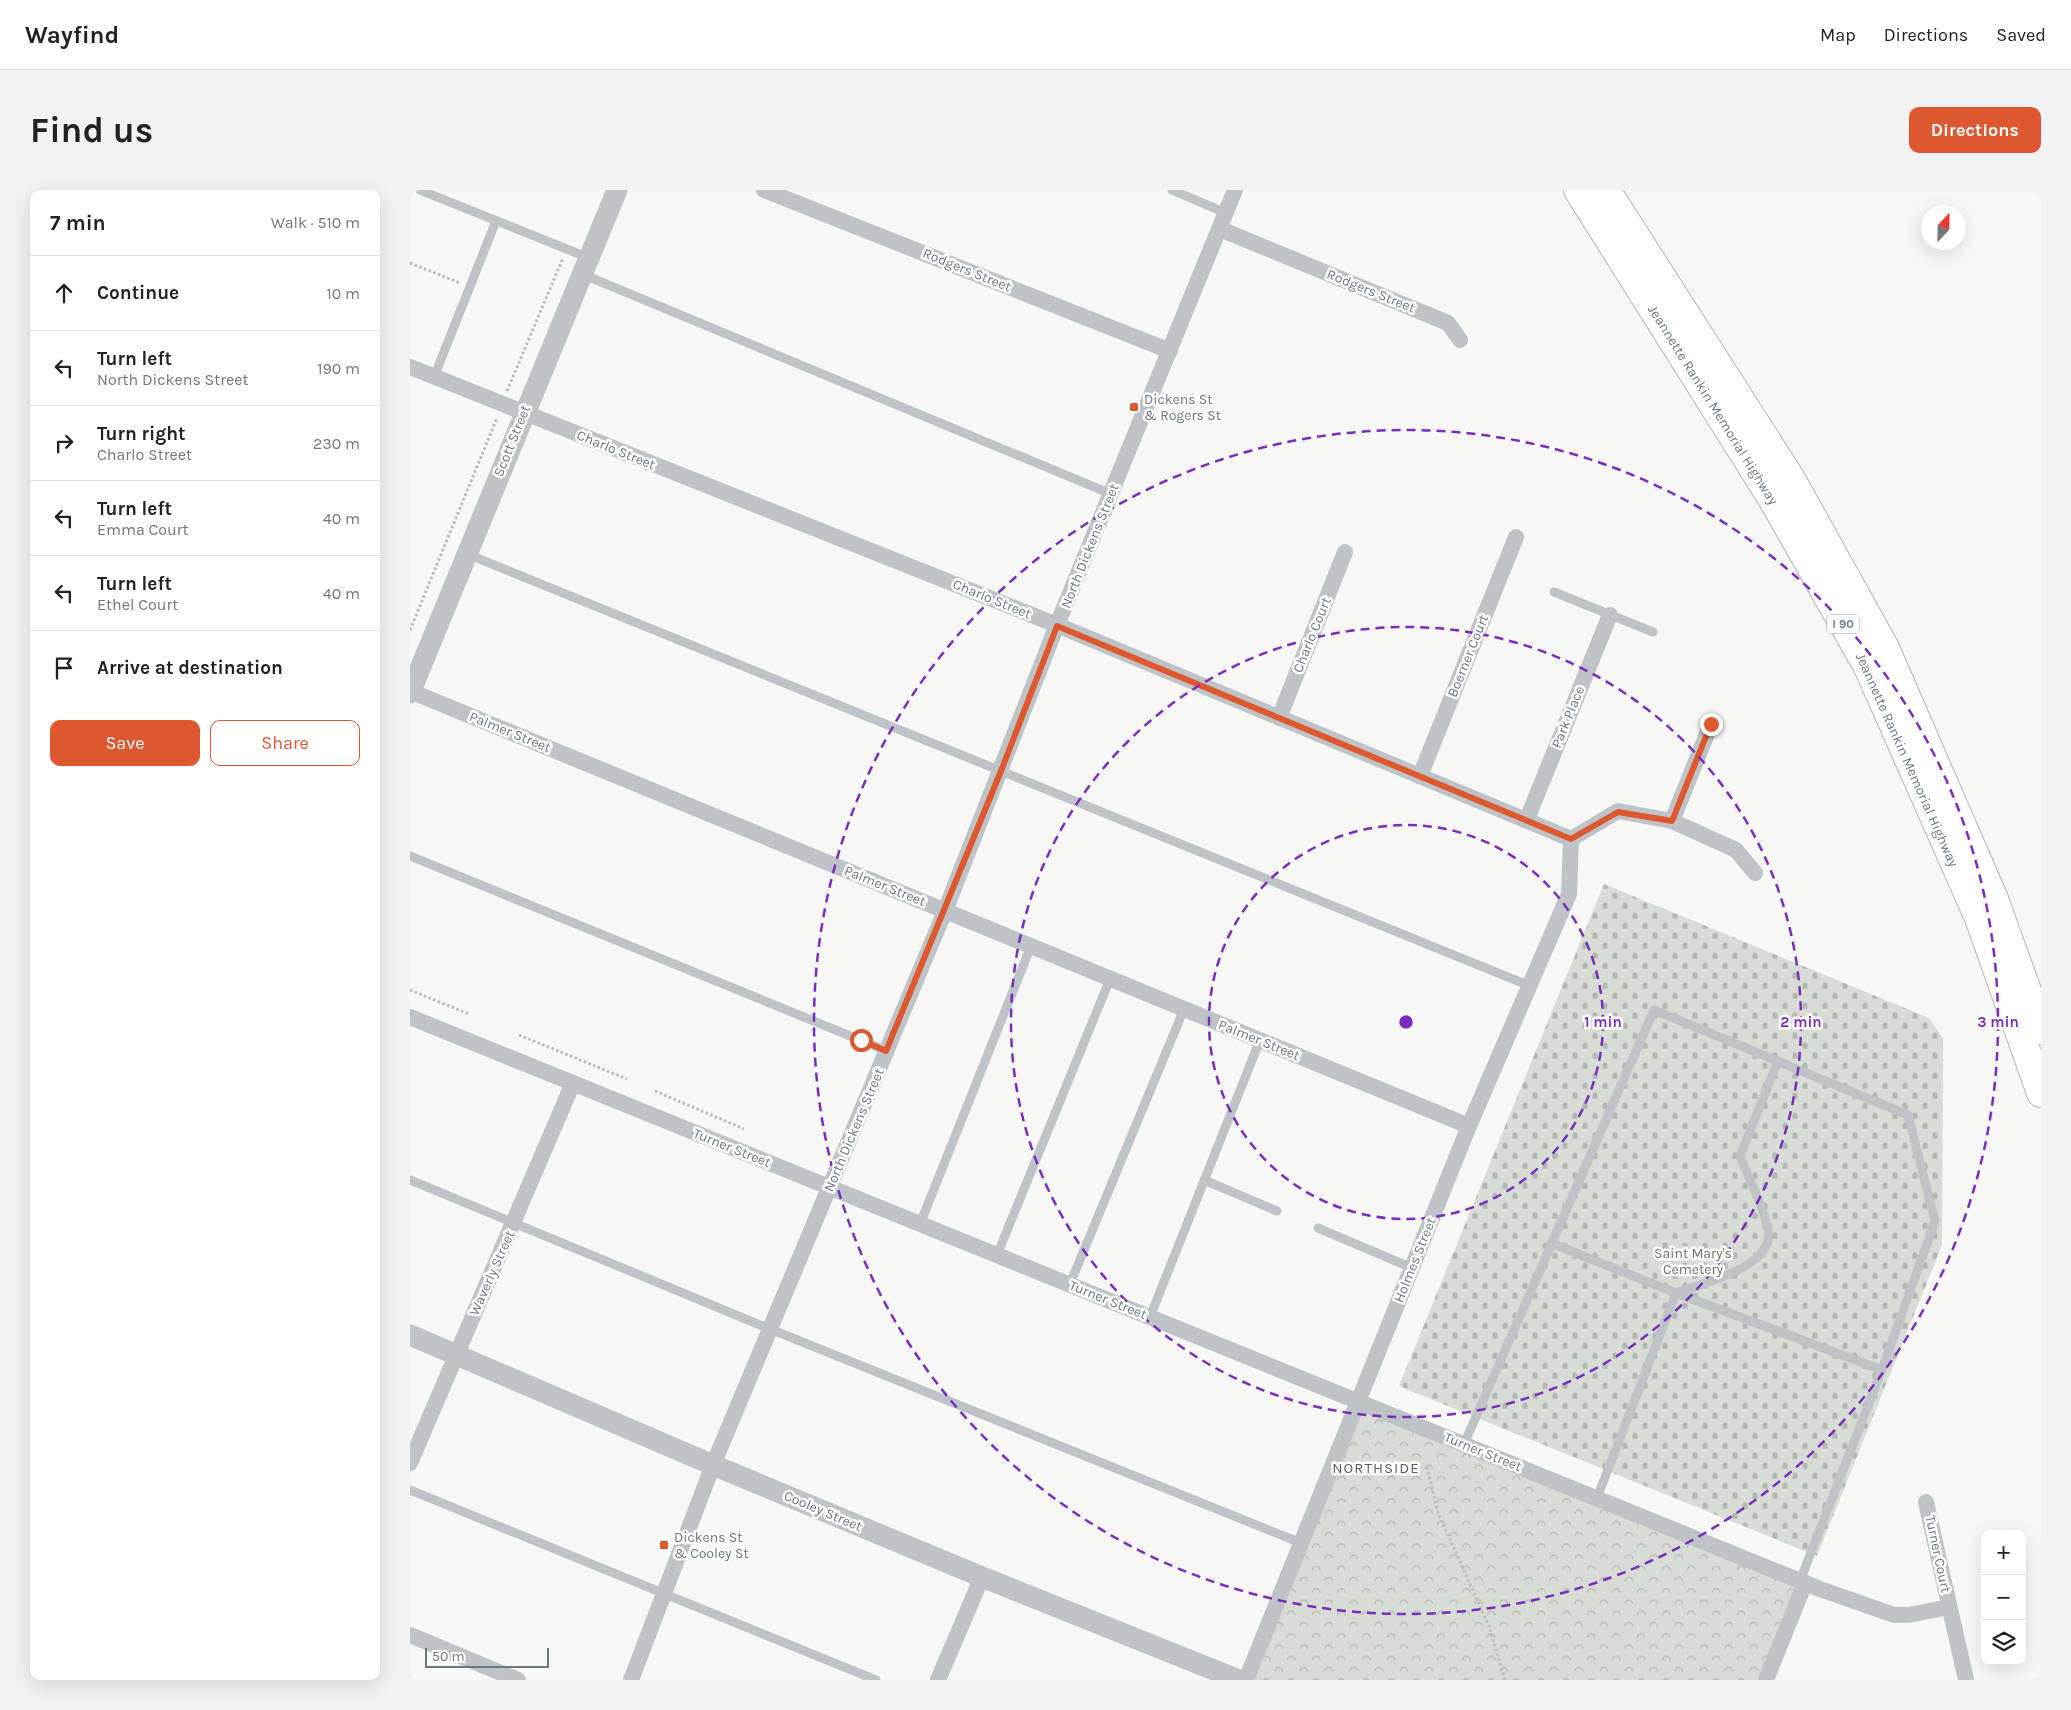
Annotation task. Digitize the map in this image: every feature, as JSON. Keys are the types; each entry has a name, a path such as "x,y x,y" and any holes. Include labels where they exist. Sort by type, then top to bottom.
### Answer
{"highway":[{"name":"Jeannette Rankin Memorial Highway","path":"1578,190 1773,500 1868,668 1979,918 2041,1093"},
{"name":"Jeannette Rankin Memorial Highway","path":"1606,190 1791,480 1886,648 1994,899 2041,1030"}],"street":[{"name":"Scott Street","path":"410,692 617,190"},
{"name":"Rodgers Street","path":"764,190 1170,351"},
{"name":"North Dickens Street","path":"631,1680 713,1465 945,911 1057,626 1236,190"},
{"name":"Rodgers Street","path":"1220,229 1448,323 1460,340"},
{"name":"Charlo Street","path":"410,367 1057,626 1571,839"},
{"name":"Boerner Court","path":"1420,776 1516,537"},
{"name":"Charlo Court","path":"1279,718 1345,552"},
{"name":"Park Place","path":"1527,820 1610,615"},
{"name":"Palmer Street","path":"410,692 1470,1126"},
{"path":"1672,821 1711,724"},
{"path":"1571,839 1618,812 1672,821 1736,850 1755,873"},
{"name":"Holmes Street","path":"1246,1680 1470,1126 1569,894 1571,839"},
{"name":"Turner Street","path":"410,1017 1802,1582"},
{"name":"Waverly Street","path":"410,1463 573,1083"},
{"name":"Cooley Street","path":"410,1335 713,1465 982,1577 1239,1680"},
{"name":"Turner Court","path":"1926,1502 1966,1680"},
{"path":"938,1680 982,1577"},
{"path":"1766,1680 1802,1582"},
{"name":"Turner Court","path":"1802,1582 1894,1616 1950,1607"},
{"path":"410,1635 518,1680"}],"lane":[{"path":"420,190 496,221 585,266 1111,494"},
{"path":"1172,190 1226,212"},
{"path":"434,377 496,221"},
{"path":"466,554 1530,986"},
{"path":"1554,592 1653,632"},
{"path":"410,856 886,1051"},
{"path":"920,1224 1031,946"},
{"path":"997,1255 1110,979"},
{"path":"1070,1284 1184,1009"},
{"path":"1464,1444 1654,1010 1908,1115 1935,1221 1882,1370 1802,1582"},
{"path":"1150,1317 1260,1040"},
{"path":"1597,1498 1676,1293 1749,1266 1766,1249 1768,1230 1740,1156 1778,1061"},
{"path":"410,1180 770,1329 1301,1543"},
{"path":"1204,1180 1277,1211"},
{"path":"1318,1228 1412,1268"},
{"path":"1552,1243 1676,1293 1882,1370"},
{"path":"410,1490 876,1680"}],"path":[{"path":"410,630 563,258"},
{"path":"410,263 469,287"},
{"path":"410,990 469,1014"},
{"path":"519,1034 627,1079"},
{"path":"655,1091 744,1129"},
{"path":"1427,1467 1438,1514 1489,1626 1505,1680"}],"green space":[{"name":"Saint Mary's Cemetery","path":"1604,884 1929,1018 1943,1038 1942,1245 1817,1556 1399,1386"},
{"path":"1358,1401 1805,1583 1766,1680 1246,1680"}],"place":[{"name":"Dickens St & Rogers St","path":"1134,407"},
{"name":"Dickens St & Cooley St","path":"664,1545"}],"district":[{"name":"NORTHSIDE","path":"1376,1468"}],"route":[{"path":"861,1040 886,1051 945,911 1057,626 1571,839 1618,812 1672,821 1711,724"}]}
